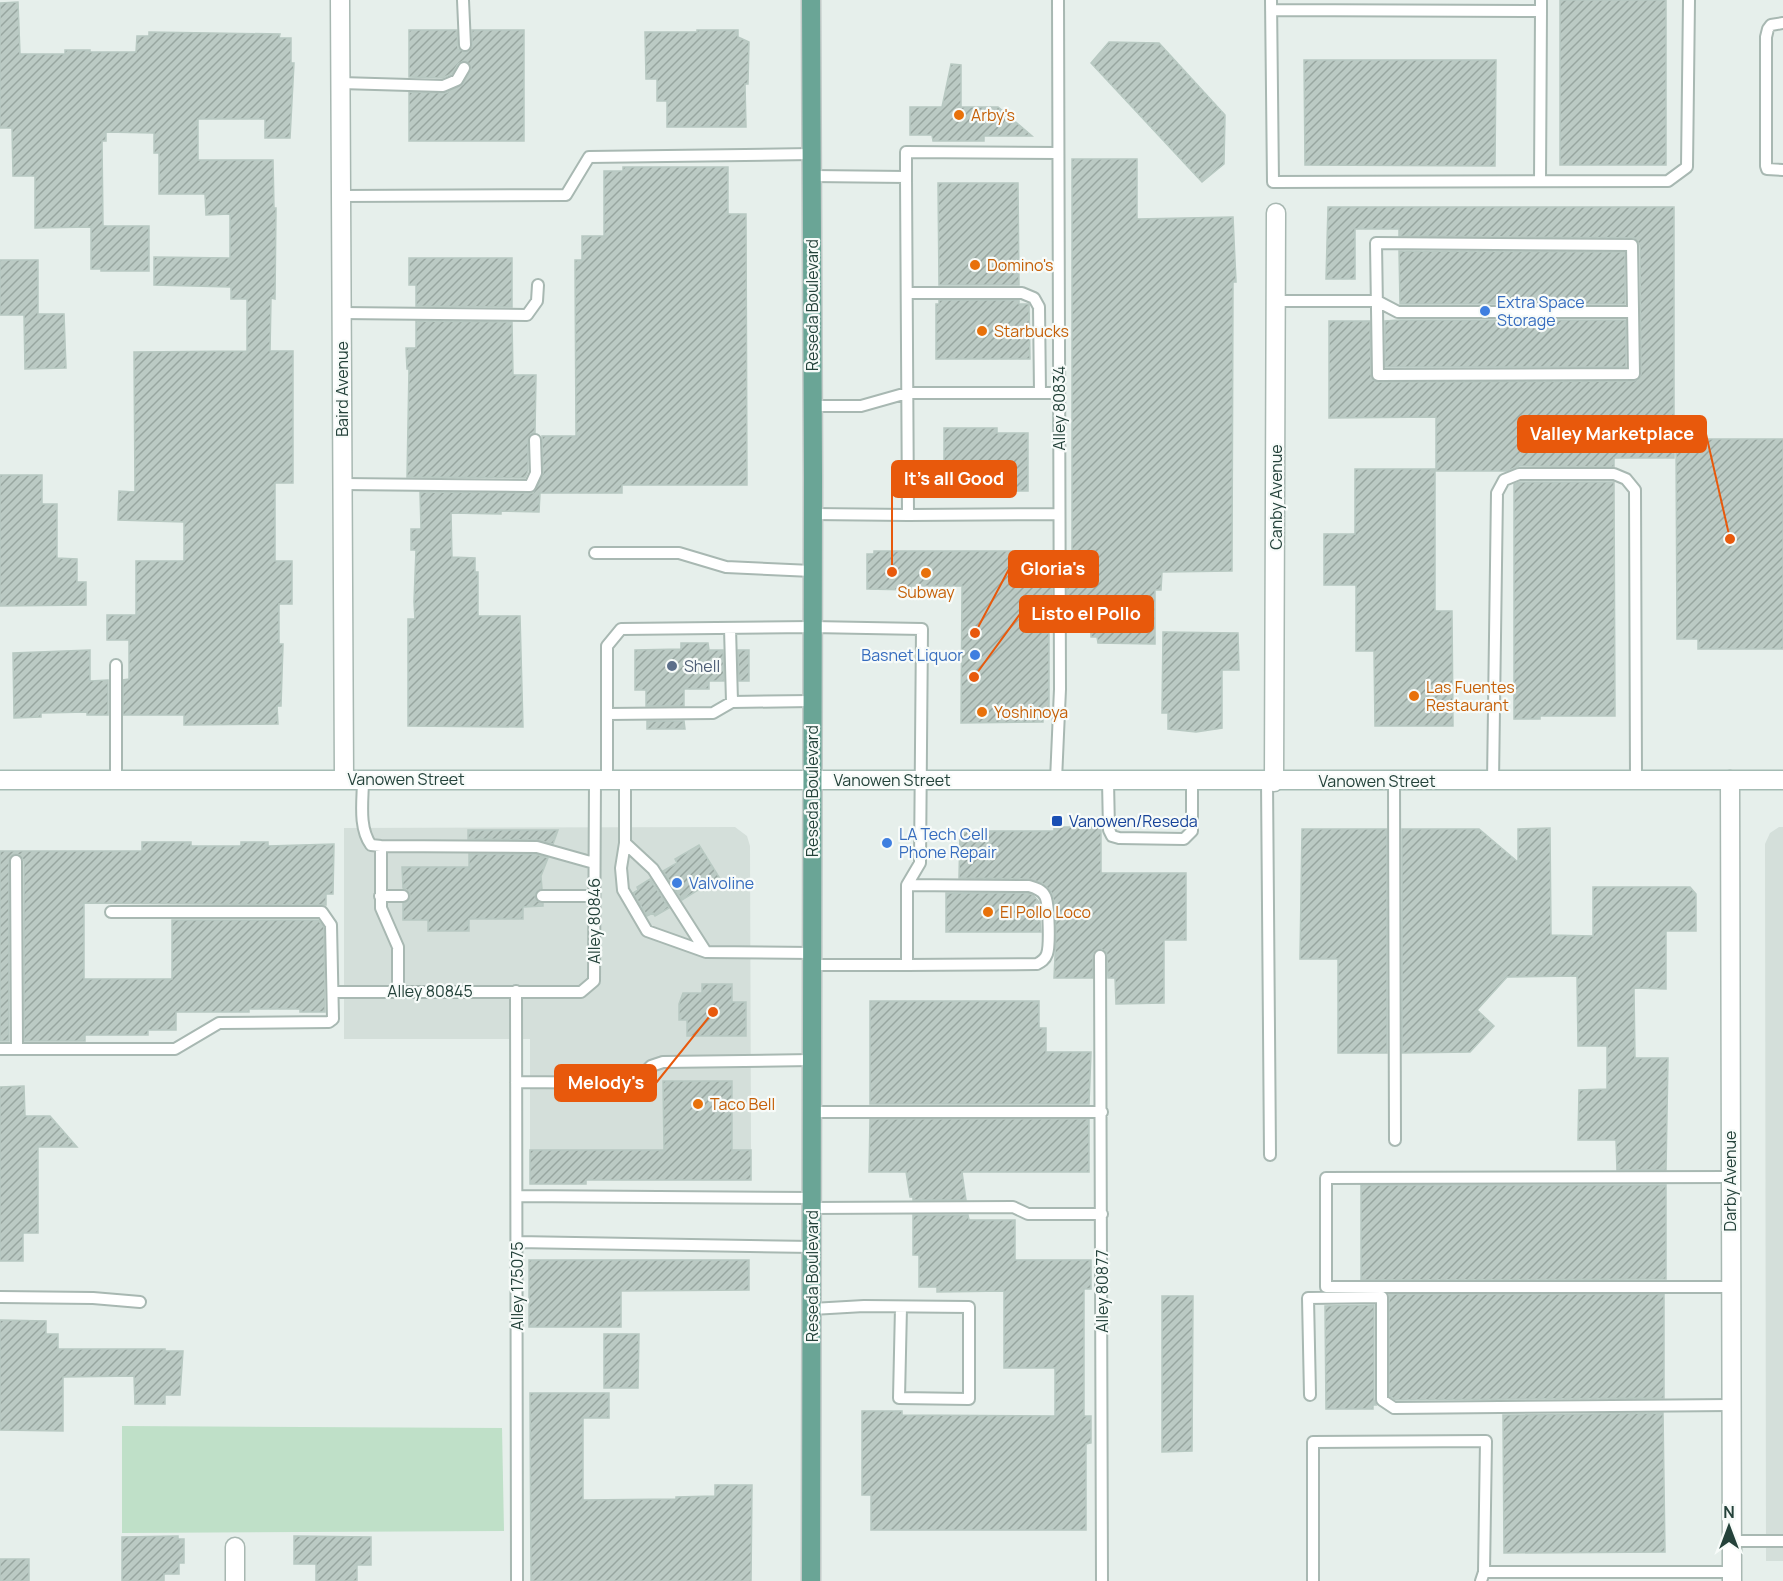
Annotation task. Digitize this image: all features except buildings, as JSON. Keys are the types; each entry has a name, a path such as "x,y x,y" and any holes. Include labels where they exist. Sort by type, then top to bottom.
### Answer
{"main road":[{"name":"Reseda Boulevard","path":"811,0 813,406 811,1581"}],"street":[{"name":"Baird Avenue","path":"340,0 344,779"},
{"name":"Canby Avenue","path":"1271,781 1276,213"},
{"name":"Vanowen Street","path":"0,780 609,779 1394,782 1783,780"},
{"name":"Darby Avenue","path":"1730,780 1732,1576"},
{"path":"235,1547 235,1581"}],"lane":[{"path":"463,0 465,45"},
{"name":"Alley 80834","path":"1056,780 1056,729 1060,689 1058,0"},
{"path":"1540,181 1541,6 1271,5 1273,182 1668,181 1687,167 1689,0"},
{"path":"1783,23 1771,25 1766,37 1766,166 1767,169 1783,170"},
{"path":"341,84 443,86 457,80 464,68"},
{"path":"908,515 906,152 1058,153"},
{"path":"341,196 566,195 589,157 812,154"},
{"path":"812,176 906,177"},
{"path":"1376,243 1632,245 1633,312 1634,374 1378,375 1376,243"},
{"path":"342,313 527,315 537,301 538,285"},
{"path":"907,293 1022,293 1034,298 1039,307 1040,393"},
{"path":"1276,301 1377,301 1398,312 1633,312"},
{"path":"813,406 861,406 907,393 1058,393"},
{"path":"343,484 530,486 536,473 535,440"},
{"path":"1493,781 1497,493 1504,480 1519,474 1614,474 1626,479 1635,490 1636,780"},
{"path":"812,514 1059,514"},
{"path":"595,553 679,553 726,567 812,571"},
{"path":"907,885 1038,888 1045,895 1048,903 1048,953 1043,961 1037,964 907,965 705,952 647,931 623,890 621,868 625,843 609,779 607,646 621,629 812,627 922,630 920,863 907,885 907,965"},
{"path":"730,628 732,702"},
{"path":"116,665 116,780"},
{"path":"607,714 713,713 732,702 812,701"},
{"path":"363,779 363,822 365,837 371,845 537,847 594,863"},
{"name":"Alley 80846","path":"516,991 581,992 594,981 594,863 609,779"},
{"path":"1108,781 1109,830 1112,836 1184,839 1192,831 1192,781"},
{"path":"1270,1155 1271,781"},
{"path":"1394,782 1395,1140"},
{"path":"625,843 653,869 705,952"},
{"path":"381,846 381,908 398,947 398,991"},
{"path":"16,861 17,1049"},
{"path":"380,896 403,896"},
{"path":"542,896 594,896"},
{"path":"0,1049 175,1049 219,1023 329,1022 333,1019 338,992 331,925 322,912 111,912"},
{"name":"Alley 80877","path":"1100,956 1102,1581"},
{"name":"Alley 80845","path":"338,992 516,991"},
{"name":"Alley 175075","path":"516,991 517,1581"},
{"path":"516,1083 634,1083 651,1066 663,1062 812,1060"},
{"path":"812,1113 1102,1112"},
{"path":"1730,1177 1326,1178 1326,1287 1730,1287"},
{"path":"517,1196 1013,1207 1028,1214 1102,1214"},
{"path":"517,1242 812,1247"},
{"path":"0,1297 93,1298 140,1302"},
{"path":"1310,1395 1308,1298 1382,1297 1382,1400 1394,1408 1730,1405"},
{"path":"812,1309 864,1306 969,1307 969,1399 899,1398 901,1307"},
{"path":"1313,1581 1313,1442 1486,1441 1482,1576 1732,1576"},
{"path":"1732,1541 1783,1541"}],"shaded area":[{"path":"735,827 747,836 750,846 751,1150 530,1150 530,1039 344,1039 344,828"},
{"path":"1783,827 1783,1561 1766,1561 1765,844 1770,833"}],"green space":[{"path":"122,1426 502,1428 504,1531 122,1533"}],"place":[{"name":"Arby's","path":"959,115"},
{"name":"Domino's","path":"975,265"},
{"name":"Extra Space Storage","path":"1485,311"},
{"name":"Starbucks","path":"982,331"},
{"name":"Valley Marketplace","path":"1730,539"},
{"name":"It's all Good","path":"892,572"},
{"name":"Subway","path":"926,573"},
{"name":"Gloria's","path":"975,633"},
{"name":"Basnet Liquor","path":"975,655"},
{"name":"Shell","path":"672,666"},
{"name":"Listo el Pollo","path":"974,677"},
{"name":"Las Fuentes Restaurant","path":"1414,696"},
{"name":"Yoshinoya","path":"982,712"},
{"name":"Vanowen/Reseda","path":"1057,821"},
{"name":"LA Tech Cell Phone Repair","path":"887,843"},
{"name":"Valvoline","path":"677,883"},
{"name":"El Pollo Loco","path":"988,912"},
{"name":"Melody's","path":"713,1012"},
{"name":"Taco Bell","path":"698,1104"}]}
